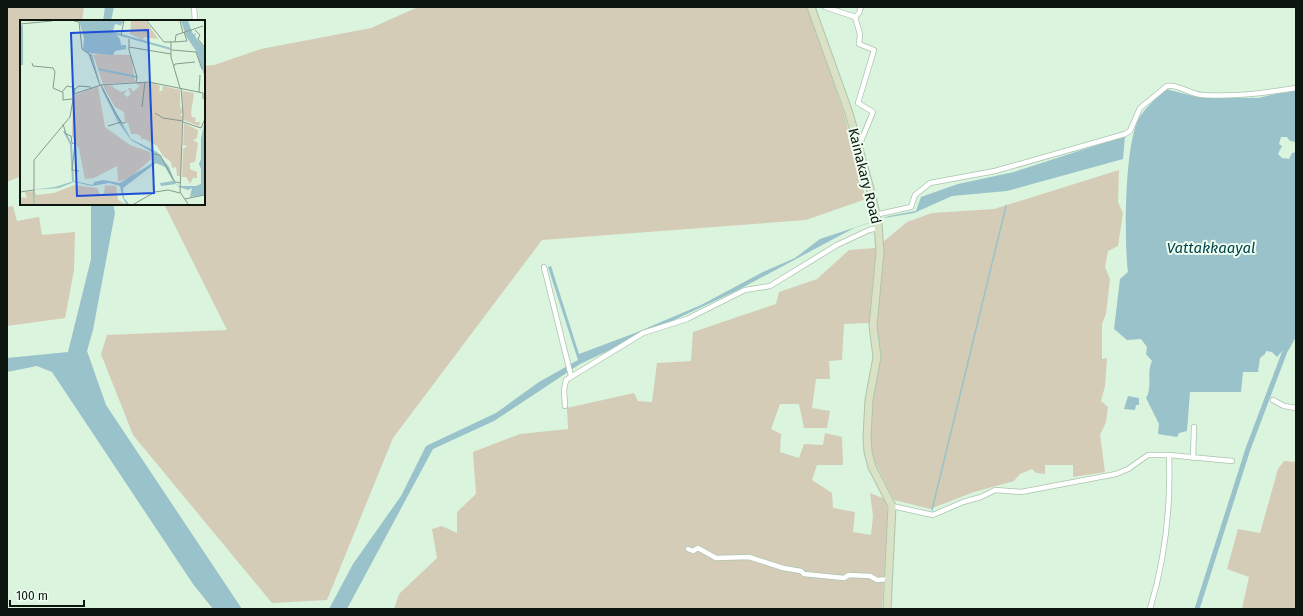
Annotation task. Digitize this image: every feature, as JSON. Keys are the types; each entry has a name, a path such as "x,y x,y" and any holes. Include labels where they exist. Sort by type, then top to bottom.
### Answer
{"main road":[{"name":"Kainakary Road","path":"811,7 838,81 859,146 877,221 880,252 873,326 877,357 868,400 867,437 868,452 872,467 892,506 887,609"}],"street":[{"path":"194,7 195,20"},
{"path":"825,7 855,17"},
{"path":"855,17 859,13 861,7"},
{"path":"855,17 860,34 859,44 874,50 858,103 873,112 859,146"},
{"path":"565,406 564,385 572,376 643,333 687,319 745,290 770,286 837,245 868,230 877,221 912,207 914,194 930,183 995,171 1125,134 1130,131 1140,108 1167,86 1174,86 1196,95 1241,96 1296,88"},
{"path":"544,268 572,376"},
{"path":"1273,400 1284,406 1296,408"},
{"path":"1193,458 1194,427"},
{"path":"892,506 933,515 963,502 981,497 995,490 1021,492 1108,476 1128,469 1148,455 1169,455 1232,461"},
{"path":"1150,609 1163,553 1170,492 1169,455"},
{"path":"688,549 693,551 699,548 716,558 749,556 783,568 801,571 804,574 843,578 849,575 870,576 875,580 889,579"}],"shaded area":[{"path":"7,7 84,7 82,20 20,20 20,176 7,182"},
{"path":"418,7 807,7 844,113 866,199 806,220 542,240 393,438 327,600 272,603 133,435 101,354 107,335 227,330 164,205 205,205 205,66 214,65 261,49 371,28"},
{"path":"1119,170 1118,202 1123,213 1118,246 1108,251 1105,267 1110,279 1106,314 1102,324 1102,359 1107,358 1105,386 1101,401 1108,407 1106,422 1100,435 1105,472 1073,477 1073,465 1045,465 1045,474 1036,473 1032,469 1020,474 1014,481 974,492 930,509 894,500 875,462 871,450 870,423 873,393 881,357 875,325 883,242 907,222 932,213 994,209"},
{"path":"13,206 17,221 39,217 42,235 75,232 74,270 65,318 7,326 7,207"},
{"path":"876,248 869,323 844,324 842,360 829,361 830,379 816,379 812,408 830,411 827,428 804,428 799,404 780,404 771,429 781,434 780,452 799,458 804,444 823,445 825,433 842,437 843,465 817,465 812,480 832,493 833,508 855,512 853,532 871,535 873,516 870,493 885,499 888,511 882,609 394,609 399,594 437,558 432,529 442,526 457,533 457,512 476,494 473,452 520,434 568,429 567,408 634,393 638,401 652,402 657,363 691,361 693,332 776,304 779,292 817,279 849,250"},
{"path":"1284,461 1296,462 1296,609 1242,609 1249,577 1227,569 1238,529 1260,533 1278,469"}],"water":[{"path":"105,7 114,7 111,20 103,20"},
{"name":"Vattakkaayal","path":"1166,89 1197,97 1258,98 1296,89 1296,142 1290,141 1287,137 1281,137 1279,144 1282,146 1278,154 1282,158 1289,159 1292,153 1296,152 1296,339 1291,341 1277,357 1272,352 1266,351 1260,358 1258,372 1243,372 1241,392 1190,392 1187,431 1179,433 1177,437 1158,434 1159,424 1146,398 1149,389 1150,366 1152,361 1146,354 1147,347 1141,339 1127,340 1114,329 1120,279 1128,272 1126,215 1128,167 1131,145 1135,127 1141,115"},
{"path":"1125,136 1123,159 1007,191 952,196 914,213 884,218 854,228 738,290 580,364 494,421 433,449 347,609 329,609 353,564 401,496 426,446 496,413 539,382 578,360 548,267 551,266 579,354 635,333 701,305 763,272 795,258 820,239 889,216 916,211 921,197 958,184 1014,172"},
{"path":"91,205 113,205 115,213 93,330 87,351 106,405 242,609 213,609 193,584 52,372 37,366 7,372 7,358 68,352 91,259"},
{"path":"1128,396 1139,398 1139,405 1136,405 1135,410 1124,409"}],"waterway":[{"path":"932,510 1006,206"},
{"path":"1197,609 1248,449 1285,351 1291,341"}]}
